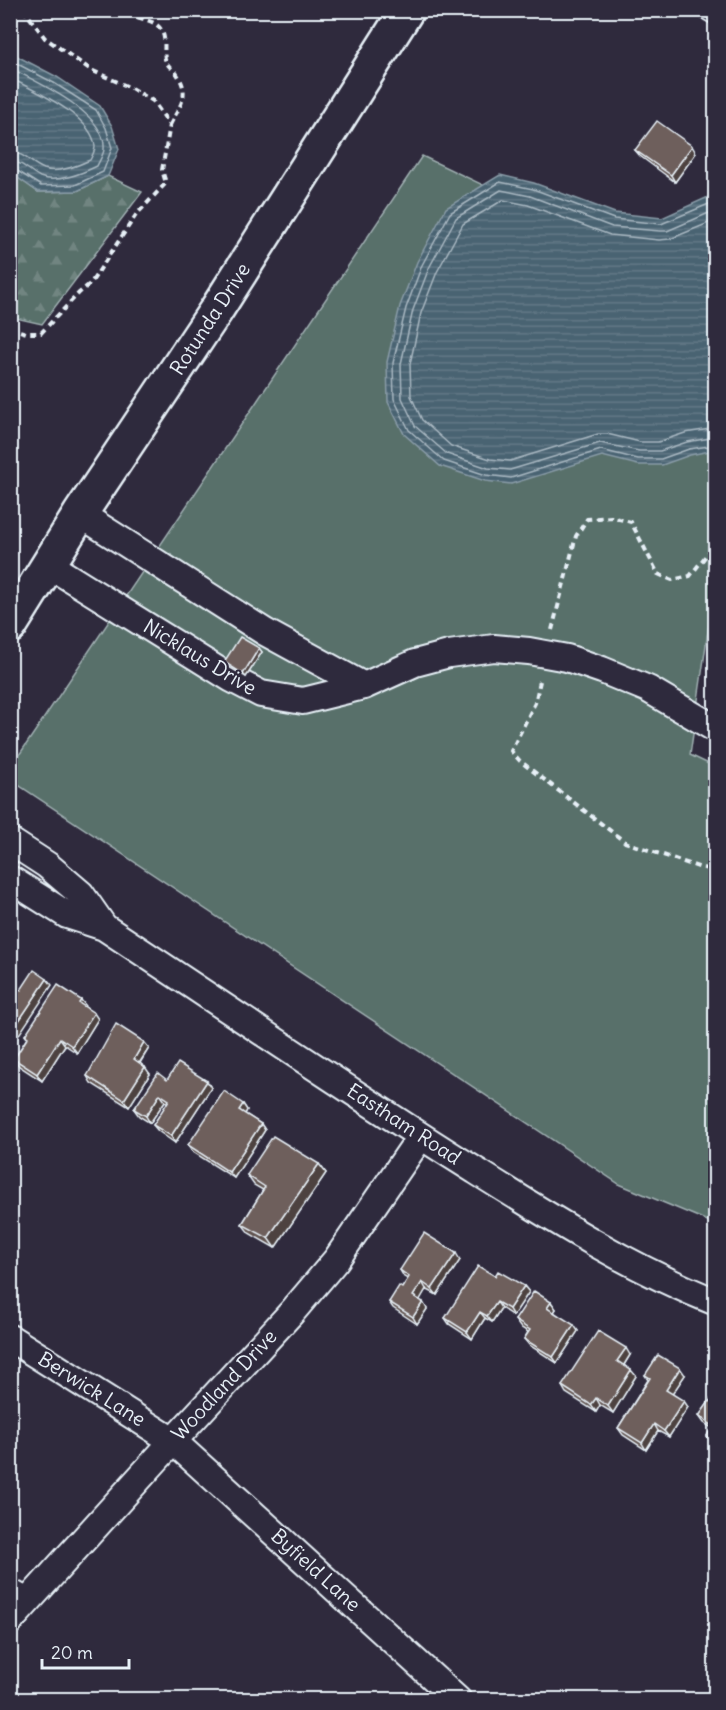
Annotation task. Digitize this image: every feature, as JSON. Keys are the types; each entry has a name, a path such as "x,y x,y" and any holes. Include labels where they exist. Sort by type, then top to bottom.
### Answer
{"main road":[{"name":"Rotunda Drive","path":"10,626 80,514 217,309 407,10"}],"street":[{"path":"80,514 265,632 364,686"},
{"name":"Nicklaus Drive","path":"49,565 232,679 261,694 303,701 364,686 415,663 449,654 494,648 530,651 567,658 602,670 648,689 716,729"},
{"name":"Eastham Road","path":"10,841 47,865 81,894 104,927"},
{"name":"Eastham Road","path":"10,879 67,915 104,927 421,1136 555,1220 624,1259 716,1302"},
{"name":"Woodland Drive","path":"10,1621 21,1590 173,1441 292,1312 336,1260 421,1136"},
{"name":"Berwick Lane","path":"10,1338 173,1441"},
{"name":"Byfield Lane","path":"173,1441 458,1700"}],"lane":[{"path":"701,10 716,19"}],"path":[{"path":"24,10 45,38 91,70 153,101 170,125"},
{"path":"10,328 26,333 41,333 79,292 91,284 136,215 166,183 162,170 170,125 184,99 184,89 165,59 164,36 159,26 118,10"},
{"path":"716,543 690,576 672,580 658,574 631,522 610,517 586,519 576,536 535,703 511,751 520,761 625,842 701,868 716,870"}],"green space":[{"path":"422,156 634,257 715,236 715,583 690,755 715,767 715,1224 619,1184 11,780 11,767"},
{"path":"11,173 38,192 77,191 108,176 142,192 42,324 11,317"}],"water":[{"path":"11,53 57,77 100,106 112,126 119,149 108,176 77,191 38,192 11,173"},
{"path":"500,175 534,183 615,213 662,218 715,194 715,450 690,455 662,465 638,465 602,456 511,484 485,481 440,466 404,434 388,402 387,362 400,306 417,262 446,208"}],"building":[{"path":"657,121 692,146 671,175 635,150"},
{"path":"240,637 259,648 243,674 224,662"},
{"path":"34,970 47,979 10,1034 10,987 12,984 21,990"},
{"path":"58,985 81,1000 79,1003 94,1013 72,1046 60,1038 37,1074 14,1059 28,1037 25,1035"},
{"path":"116,1024 144,1042 134,1059 145,1067 124,1100 87,1076"},
{"path":"178,1063 207,1081 171,1136 153,1125 169,1100 160,1094 146,1116 134,1109 158,1073 167,1080"},
{"path":"224,1091 243,1104 239,1110 261,1124 229,1172 188,1145"},
{"path":"273,1136 319,1164 268,1238 242,1224 265,1187 247,1175"},
{"path":"424,1233 456,1253 432,1289 422,1282 413,1296 423,1302 413,1317 389,1302 399,1286 402,1288 409,1277 400,1270"},
{"path":"478,1266 495,1276 498,1271 524,1286 509,1309 497,1302 487,1316 480,1312 467,1332 445,1318"},
{"path":"534,1291 551,1302 547,1308 574,1325 553,1357 524,1339 530,1330 515,1320"},
{"path":"598,1331 626,1348 617,1361 631,1370 608,1406 596,1398 591,1405 562,1386"},
{"path":"658,1355 680,1368 666,1390 684,1401 664,1431 654,1424 642,1443 618,1428 650,1378 645,1375"},
{"path":"716,1392 716,1441 707,1436 713,1426 699,1416"},
{"path":"716,1455 716,1466 711,1462"}]}
